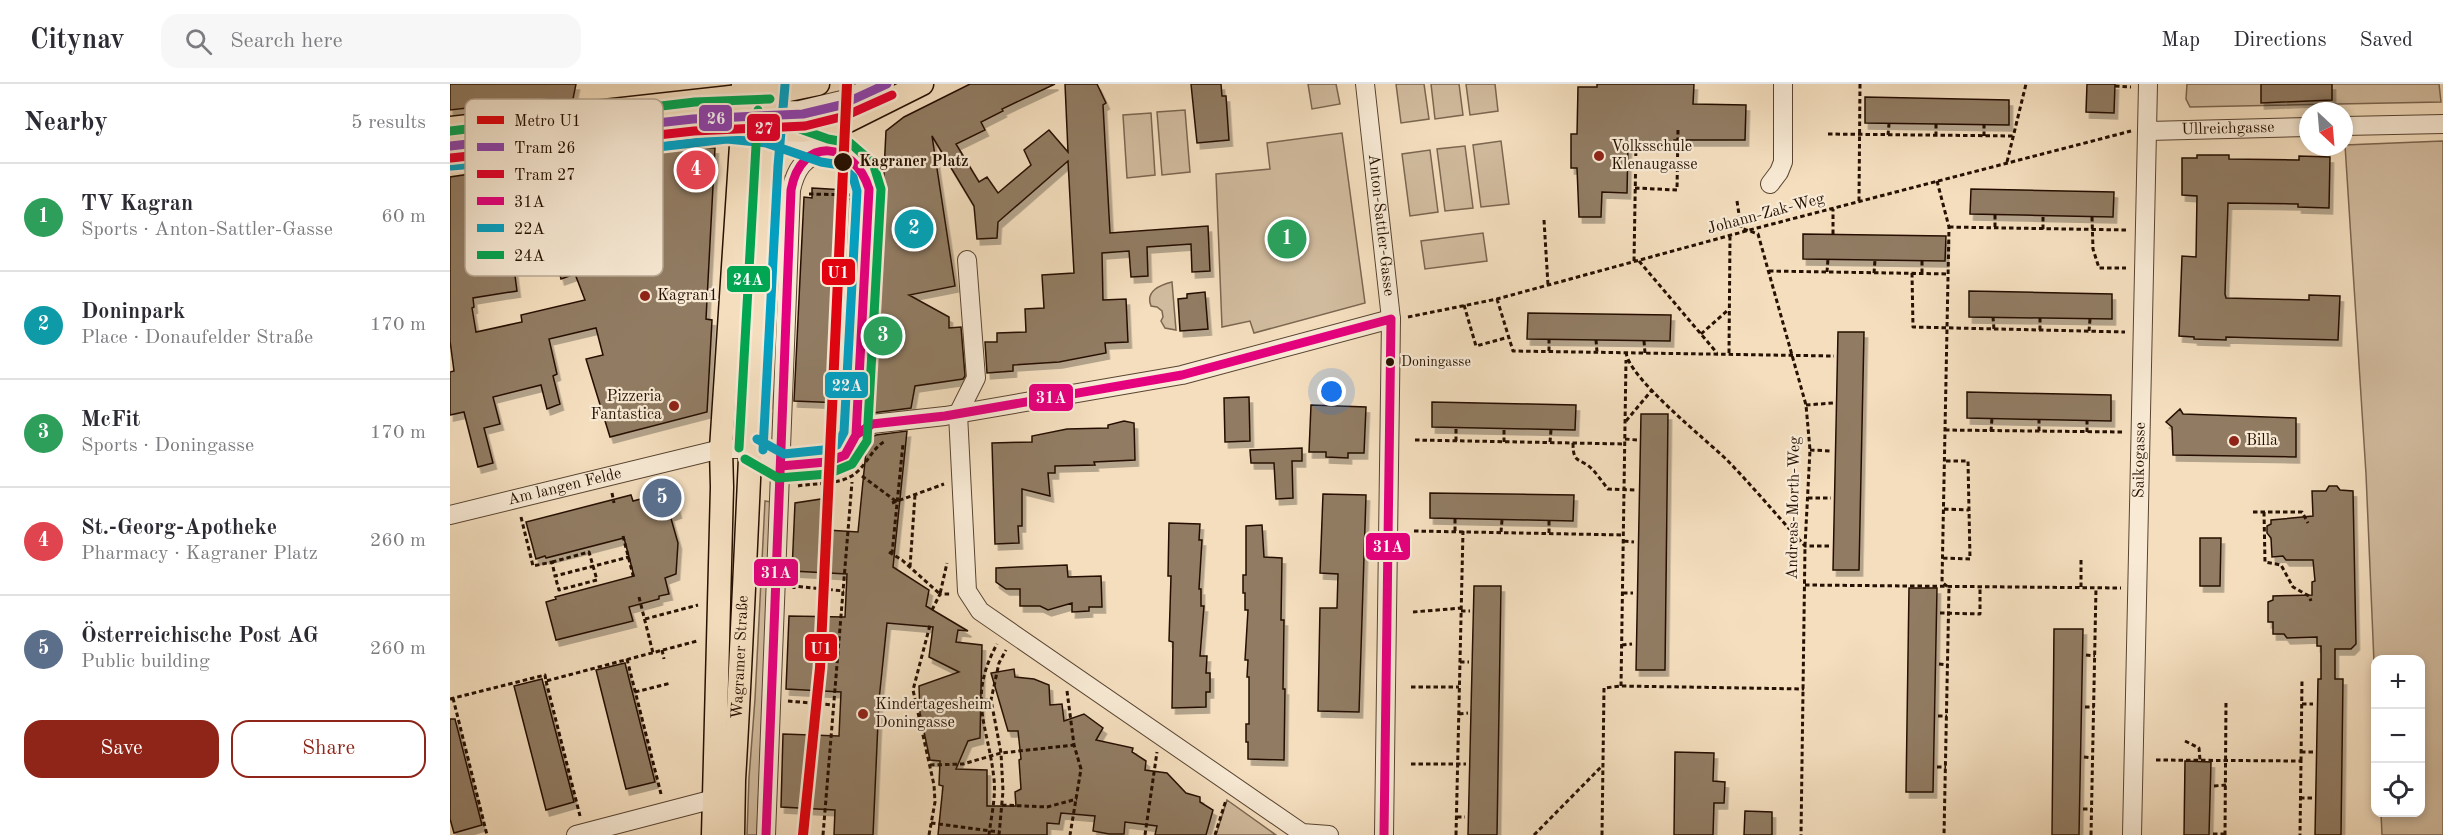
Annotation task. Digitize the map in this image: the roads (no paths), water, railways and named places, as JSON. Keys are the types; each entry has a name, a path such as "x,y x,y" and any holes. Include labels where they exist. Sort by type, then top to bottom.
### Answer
{"main road":[{"path":"663,111 771,105 818,84"},
{"path":"663,133 710,127 742,105 771,105 801,131 848,121 922,84"},
{"name":"Wagramer Straße","path":"713,835 721,449 742,105"},
{"name":"Wagramer Straße","path":"733,835 751,449 771,105"},
{"path":"450,128 465,127"},
{"path":"450,154 465,153"}],"street":[{"path":"771,105 821,106 846,99 876,84"},
{"name":"Anton-Sattler-Gasse","path":"1365,84 1391,319 1384,835"},
{"path":"1770,184 1783,162 1783,84"},
{"name":"Saikogasse","path":"2132,835 2141,332 2148,131 2139,85"},
{"path":"663,118 742,105"},
{"path":"771,105 825,151"},
{"path":"2353,126 2443,124"},
{"name":"Ullreichgasse","path":"2148,131 2299,127"},
{"path":"450,142 465,140"},
{"path":"751,449 781,466 826,462 845,455 856,435 868,189 863,170 845,154 825,151 814,154 799,166 791,190 781,466"},
{"path":"967,260 976,378 958,414 967,591 980,611 1302,833 1329,835"},
{"path":"856,435 872,424 958,414 1182,375 1391,319"},
{"name":"Am langen Felde","path":"450,515 721,449 751,449"},
{"name":"Wagramer Straße","path":"766,835 781,466"},
{"path":"580,834 714,799"}],"metro line":[{"name":"U1","path":"803,835 820,668 847,84"}],"tram line":[{"name":"26","path":"663,122 803,114 841,105 887,84"},
{"name":"27","path":"663,134 805,126 845,116 892,95"},
{"name":"26","path":"450,146 465,144"},
{"name":"27","path":"451,158 465,156"}],"place":[{"name":"Volksschule Klenaugasse","path":"1599,156"},
{"name":"Kagraner Platz","path":"843,162"},
{"name":"St.-Georg-Apotheke","path":"696,170"},
{"name":"Doninpark","path":"914,229"},
{"name":"TV Kagran","path":"1287,239"},
{"name":"Kagran1","path":"645,296"},
{"name":"McFit","path":"883,336"},
{"name":"Doningasse","path":"1390,362"},
{"name":"Pizzeria Fantastica","path":"674,406"},
{"name":"Billa","path":"2234,441"},
{"name":"Österreichische Post AG","path":"662,498"},
{"name":"Kindertagesheim Doningasse","path":"863,714"}]}
